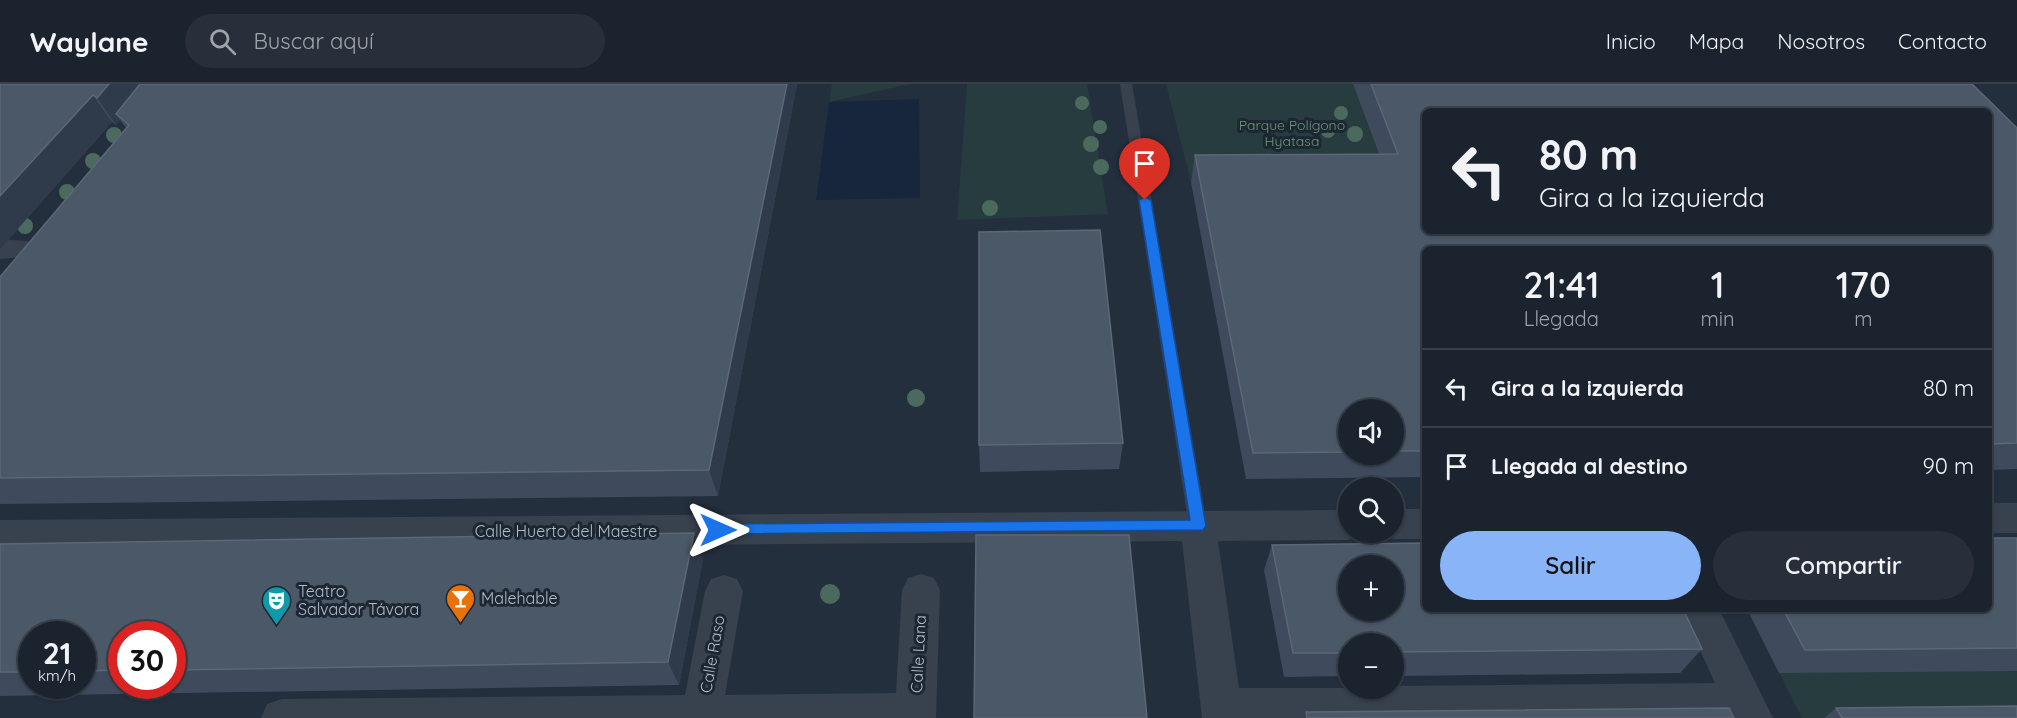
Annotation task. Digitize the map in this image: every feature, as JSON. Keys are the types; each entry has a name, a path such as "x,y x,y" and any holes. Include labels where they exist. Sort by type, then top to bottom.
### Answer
{"street":[{"path":"1992,518 2017,518"},
{"path":"1404,524 1422,524"},
{"name":"Calle Huerto del Maestre","path":"0,535 1338,525"},
{"path":"1198,526 1222,712 1748,710 1701,612"},
{"name":"Calle Lana","path":"915,715 921,590"},
{"name":"Calle Raso","path":"702,716 724,591"},
{"path":"282,718 915,715"}],"lane":[{"path":"1126,84 1198,526"}],"green space":[{"path":"832,84 910,84 829,102"},
{"path":"967,84 1087,84 1108,214 957,220"},
{"name":"Parque Polígono Hyatasa","path":"1166,84 1353,84 1389,181 1191,182"},
{"path":"2017,563 2017,718 1802,718 1749,612 1992,612 1992,604"}],"water":[{"path":"919,99 920,198 816,200 829,102"}],"building":[{"path":"0,84 109,84 97,98 93,95 0,196"},
{"path":"140,84 787,84 709,470 0,478 0,277 129,125 116,114"},
{"path":"1371,84 1972,84 2017,128 2017,443 1992,444 1992,246 1422,246 1422,451 1404,451 1404,399 1338,399 1338,452 1253,453 1195,155 1398,154"},
{"path":"1100,230 1123,443 979,445 979,232"},
{"path":"694,533 668,662 186,670 186,621 108,621 108,670 96,671 96,621 18,621 18,672 0,672 0,544"},
{"path":"976,535 1129,535 1147,718 974,718"},
{"path":"1992,538 2017,538 2017,648 1805,650 1785,612 1992,612"},
{"path":"1422,543 1422,612 1684,612 1702,649 1404,652 1404,633 1338,633 1338,653 1293,653 1272,545"},
{"path":"2017,706 2017,718 1842,718 1836,708"},
{"path":"1729,708 1734,718 1307,718 1306,712"}],"place":[{"name":"Malehable","path":"460,624"},
{"name":"Teatro Salvador Távora","path":"277,626"}],"route":[{"path":"718,530 1198,526 1145,200"}]}
